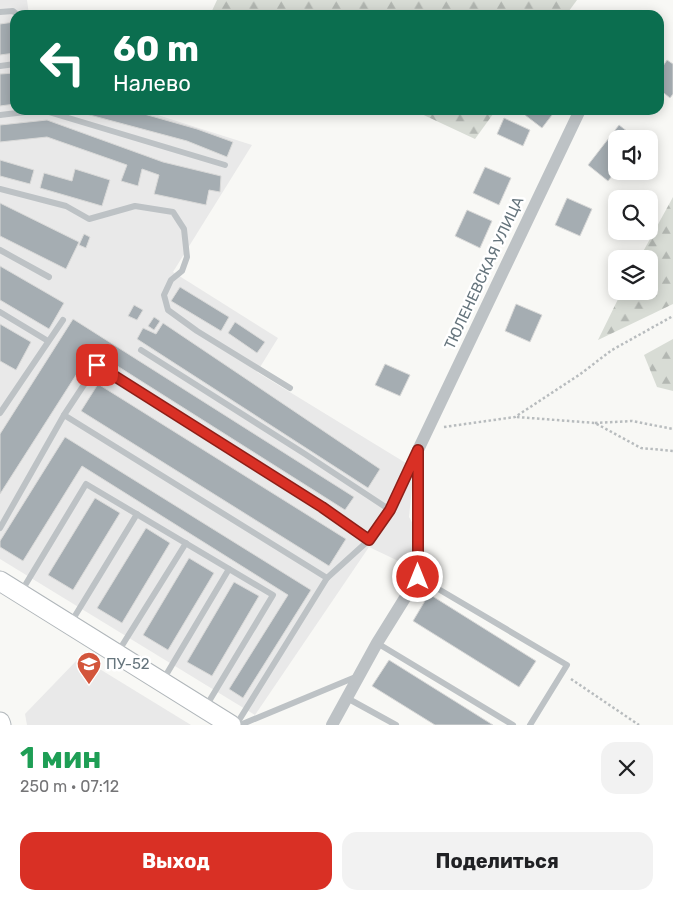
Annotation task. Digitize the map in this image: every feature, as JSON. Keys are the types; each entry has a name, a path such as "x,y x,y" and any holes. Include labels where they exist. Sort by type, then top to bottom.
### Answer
{"street":[{"name":"ТЮЛЕНЕВСКАЯ УЛИЦА","path":"418,450 578,115"},
{"path":"332,725 377,643 418,577 418,450"},
{"path":"0,581 231,725"}],"lane":[{"path":"59,115 225,165"},
{"path":"0,189 66,206 89,218 135,206 173,212 184,228 187,257 182,271 171,280 164,295 168,310 197,331 290,388"},
{"path":"0,250 49,277"},
{"path":"0,312 48,341"},
{"path":"0,413 62,320"},
{"path":"141,350 390,510"},
{"path":"0,528 64,415 97,365 322,507 369,540"},
{"path":"64,415 327,578"},
{"path":"236,725 327,578 369,540 390,510 418,450"},
{"path":"20,594 86,484 273,595 205,709"},
{"path":"69,624 137,514"},
{"path":"117,654 186,543"},
{"path":"162,682 229,569"},
{"path":"418,577 567,665 530,725"},
{"path":"377,643 513,725"},
{"path":"240,725 359,676"},
{"path":"347,698 396,725"}],"path":[{"path":"515,417 579,375 612,350 673,316"},
{"path":"428,430 515,417 595,424 632,421 673,429"},
{"path":"595,424 641,448 673,451"},
{"path":"562,673 639,725"}],"shaded area":[{"path":"0,0 27,0 28,10 10,10 10,115 158,115 252,145 173,272 278,338 257,372 414,468 409,517 424,544 411,567 369,547 255,715 0,559"},
{"name":"ПУ-52","path":"80,657 191,725 27,725 25,714"}],"green space":[{"path":"217,0 577,0 570,10 212,10"},
{"path":"424,115 492,115 475,139"},
{"path":"673,197 673,304 598,340 618,300 658,300 658,250 644,250 649,240 658,240 658,224"},
{"path":"673,339 673,391 657,387 644,355"}],"building":[{"path":"10,23 10,54 0,55 0,24"},
{"path":"667,60 673,64 673,94 670,98 664,93 664,64"},
{"path":"10,73 10,105 0,106 0,74"},
{"path":"90,115 148,115 197,129 233,142 227,157 187,141"},
{"path":"525,115 552,115 542,128"},
{"path":"504,118 530,130 523,146 497,134"},
{"path":"47,120 163,162 221,176 220,192 209,190 206,205 154,194 159,175 142,169 138,186 121,181 127,165 47,137 0,142 0,125"},
{"path":"619,125 625,130 615,130"},
{"path":"608,139 609,180 608,181 588,165"},
{"path":"0,160 34,170 30,184 0,176"},
{"path":"485,167 511,178 499,205 473,193"},
{"path":"75,169 110,180 102,206 40,188 44,173 72,181"},
{"path":"567,198 592,209 580,236 555,225"},
{"path":"0,203 79,242 66,269 0,236"},
{"path":"467,210 492,221 480,248 455,236"},
{"path":"84,234 90,237 86,248 79,245"},
{"path":"0,266 64,303 49,329 0,300"},
{"path":"180,287 229,317 221,331 171,301"},
{"path":"516,304 542,315 530,342 505,331"},
{"path":"134,305 143,310 137,320 128,316"},
{"path":"154,317 160,321 154,330 148,326"},
{"path":"73,319 354,497 345,510 92,350 0,494 0,434"},
{"path":"235,322 265,342 257,353 228,333"},
{"path":"163,323 380,469 368,488 137,339 143,328 156,334"},
{"path":"0,324 31,342 16,370 0,361"},
{"path":"385,364 410,375 400,396 375,385"},
{"path":"98,384 346,539 329,566 81,411"},
{"path":"65,437 311,590 243,698 229,689 288,595 82,466 23,561 0,547 0,541"},
{"path":"95,498 120,513 73,590 48,575"},
{"path":"146,528 170,543 122,623 97,608"},
{"path":"189,558 214,573 168,650 143,635"},
{"path":"234,582 259,596 212,676 187,662"},
{"path":"429,594 536,661 519,687 413,621"},
{"path":"389,660 493,725 435,725 372,686"}],"place":[{"name":"ПУ-52","path":"89,685"}],"route":[{"path":"97,365 322,507 369,540 390,510 418,450 418,577"}]}
